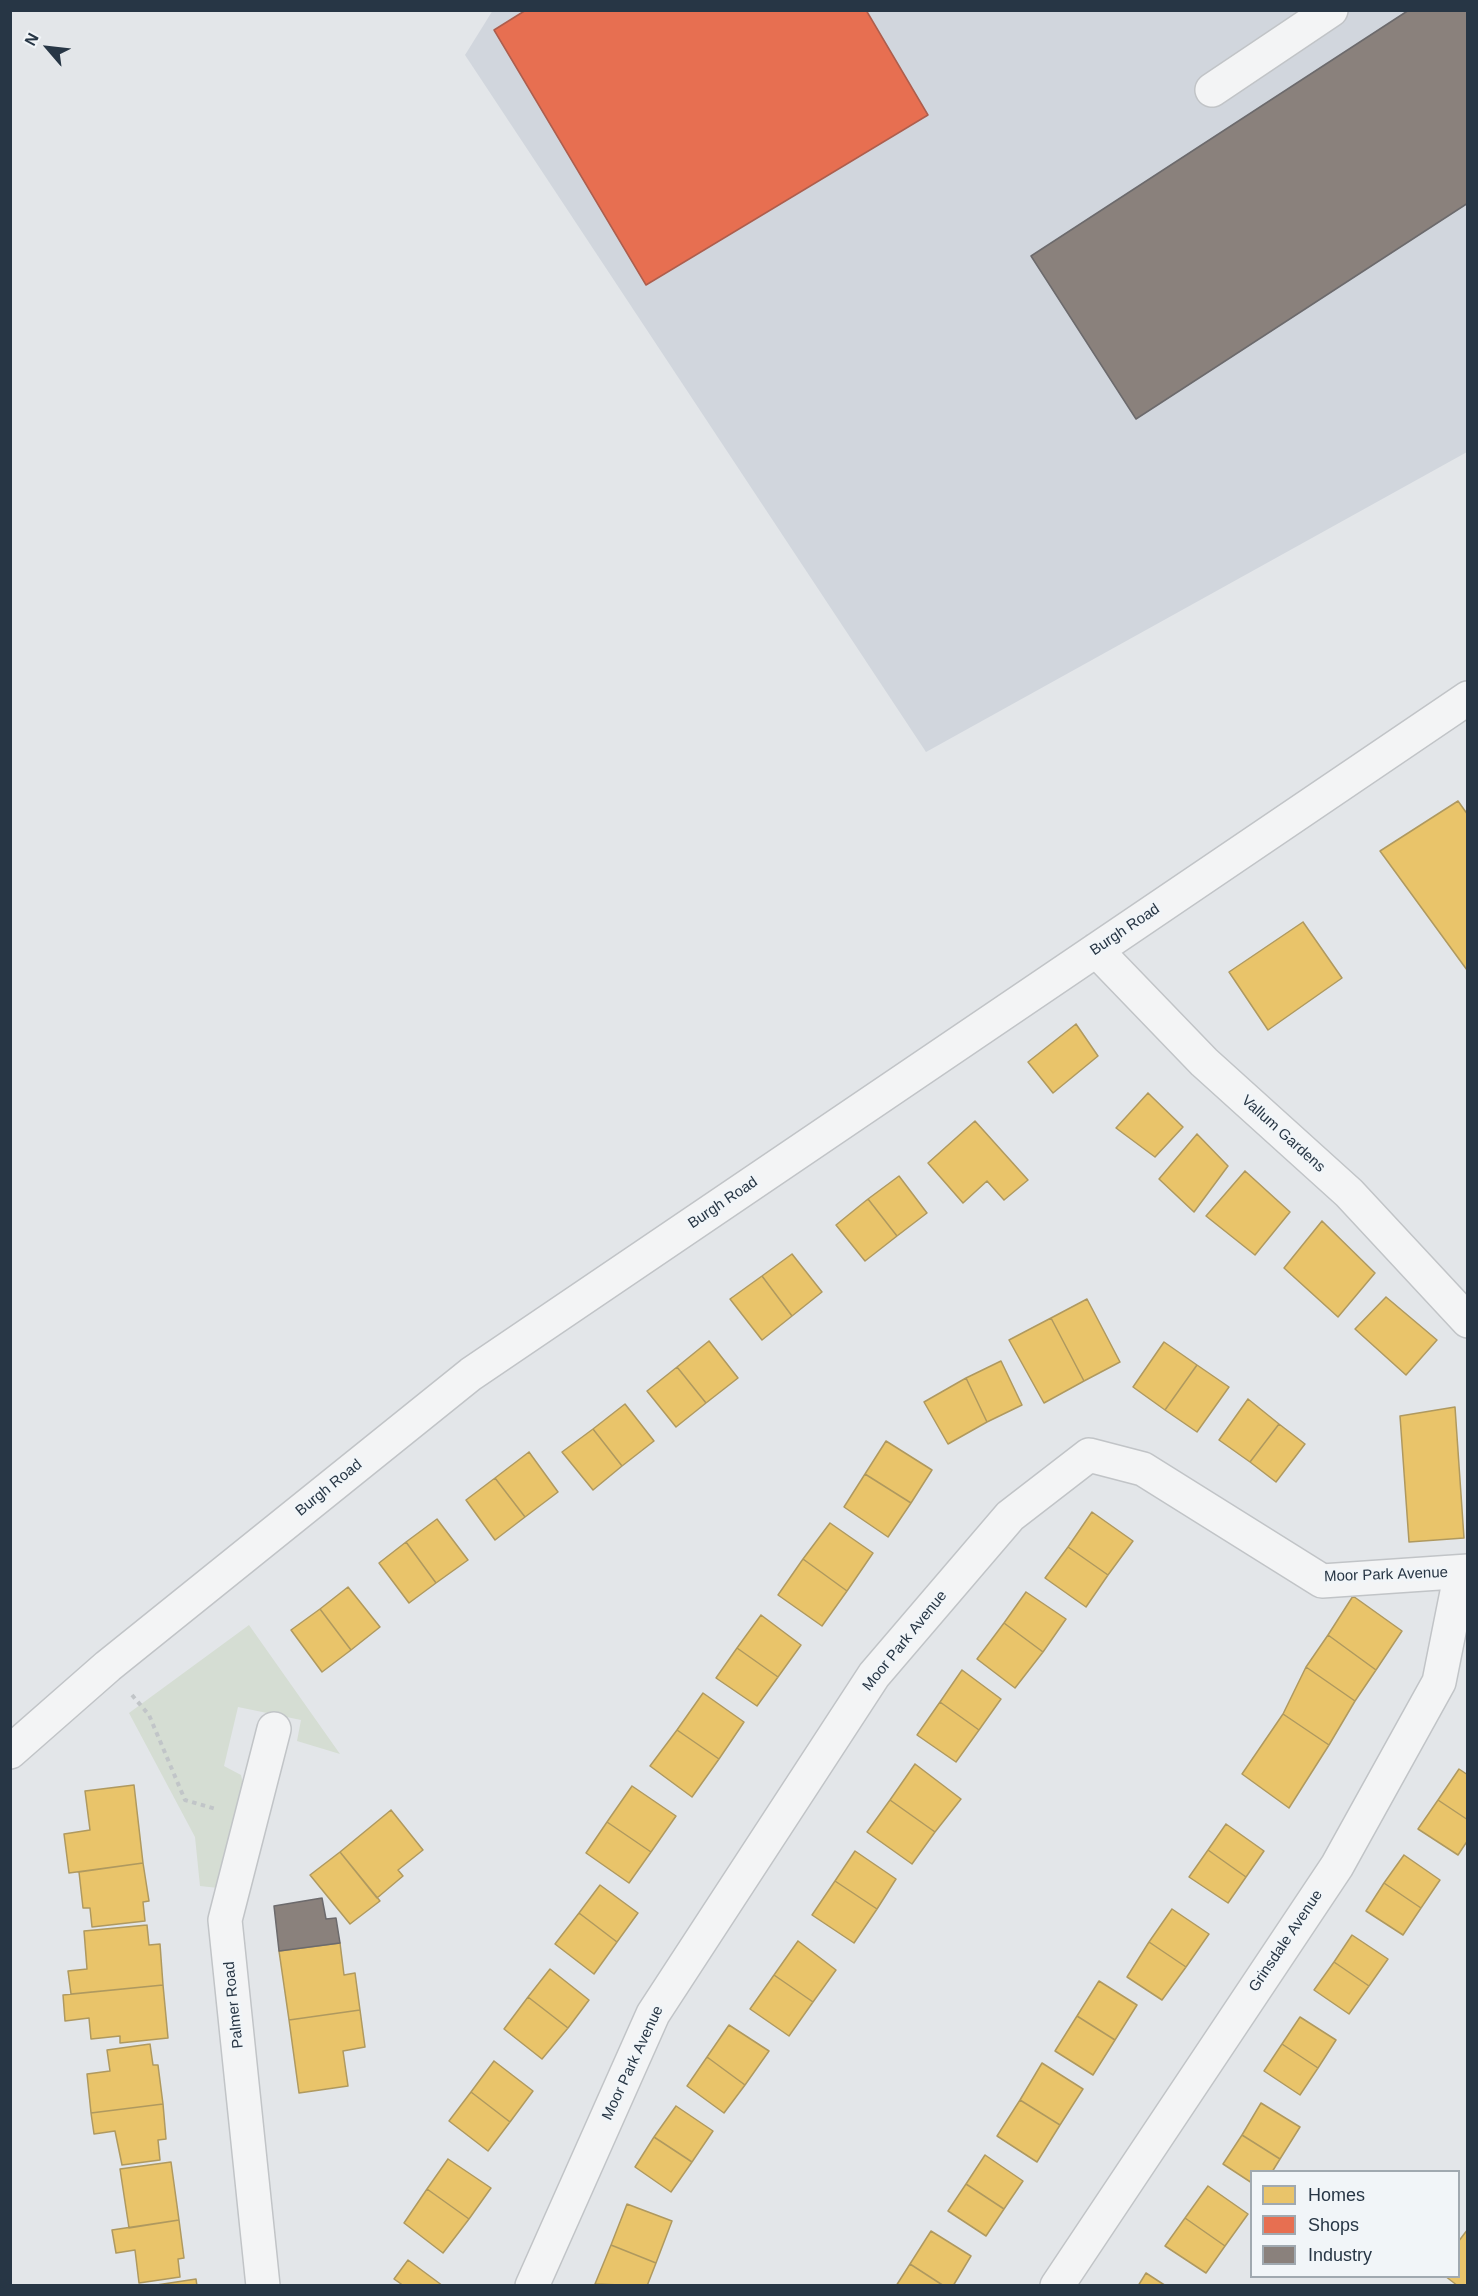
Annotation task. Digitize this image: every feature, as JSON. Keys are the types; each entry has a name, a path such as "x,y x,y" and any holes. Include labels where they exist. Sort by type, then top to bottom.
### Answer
{"street":[{"path":"1212,90 1331,10"},
{"name":"Burgh Road","path":"10,1752 108,1665 471,1374 1467,698"},
{"name":"Vallum Gardens","path":"1096,950 1204,1062 1349,1193 1467,1322"},
{"name":"Moor Park Avenue","path":"532,2286 653,2014 874,1675 1010,1516 1089,1455 1143,1469 1322,1581 1464,1572"},
{"name":"Grinsdale Avenue","path":"1057,2286 1337,1866 1438,1682 1464,1572"},
{"name":"Palmer Road","path":"263,2286 225,1920 274,1729"}],"path":[{"path":"108,1665 149,1715 185,1800 252,1820"}],"shaded area":[{"path":"493,10 1467,11 1467,452 926,752 465,55"},
{"path":"249,1625 340,1754 297,1741 301,1720 238,1707 224,1766 241,1775 245,1792 218,1888 200,1886 195,1837 129,1713"}],"building: Homes":[{"path":"1458,801 1468,815 1467,970 1380,851"},
{"path":"1303,922 1342,978 1268,1030 1229,972"},
{"path":"1076,1024 1098,1056 1053,1093 1028,1062"},
{"path":"1148,1093 1183,1127 1155,1157 1116,1128"},
{"path":"975,1121 1028,1180 1004,1200 987,1181 963,1203 928,1163"},
{"path":"1197,1134 1228,1166 1194,1212 1159,1179"},
{"path":"1245,1171 1290,1212 1255,1255 1206,1216"},
{"path":"899,1176 927,1213 897,1236 868,1199"},
{"path":"868,1199 897,1236 865,1261 836,1225"},
{"path":"1322,1221 1375,1273 1338,1317 1284,1268"},
{"path":"792,1254 822,1292 792,1316 762,1276"},
{"path":"762,1276 792,1316 762,1340 730,1299"},
{"path":"1386,1297 1437,1340 1406,1375 1355,1329"},
{"path":"1087,1299 1120,1362 1084,1381 1051,1318"},
{"path":"1051,1318 1084,1381 1044,1403 1009,1340"},
{"path":"709,1341 738,1378 706,1403 677,1367"},
{"path":"1164,1342 1197,1365 1165,1410 1133,1387"},
{"path":"1001,1361 1022,1405 987,1422 966,1378"},
{"path":"1197,1365 1229,1387 1197,1432 1165,1410"},
{"path":"677,1367 706,1403 676,1427 647,1391"},
{"path":"966,1378 987,1422 948,1444 924,1402"},
{"path":"1248,1399 1279,1424 1250,1462 1219,1440"},
{"path":"625,1404 654,1441 622,1466 593,1429"},
{"path":"1455,1407 1464,1538 1409,1542 1400,1416"},
{"path":"1279,1424 1305,1444 1276,1482 1250,1462"},
{"path":"593,1429 622,1466 593,1490 562,1452"},
{"path":"886,1441 932,1470 911,1503 865,1474"},
{"path":"529,1452 558,1492 525,1517 495,1478"},
{"path":"865,1474 911,1503 888,1537 844,1507"},
{"path":"495,1478 525,1517 495,1540 466,1500"},
{"path":"1092,1512 1133,1541 1108,1575 1068,1547"},
{"path":"437,1519 468,1560 436,1583 406,1542"},
{"path":"830,1523 873,1553 847,1591 803,1559"},
{"path":"406,1542 436,1583 409,1603 379,1563"},
{"path":"1068,1547 1108,1575 1086,1607 1045,1578"},
{"path":"803,1559 847,1591 822,1626 778,1595"},
{"path":"348,1587 380,1627 351,1650 320,1609"},
{"path":"1026,1592 1066,1619 1043,1652 1004,1623"},
{"path":"1353,1596 1402,1631 1376,1670 1328,1635"},
{"path":"320,1609 351,1650 322,1672 291,1630"},
{"path":"761,1615 801,1645 778,1677 737,1648"},
{"path":"1004,1623 1043,1652 1015,1688 977,1659"},
{"path":"1328,1635 1376,1670 1355,1701 1306,1667"},
{"path":"737,1648 778,1677 757,1706 716,1678"},
{"path":"1306,1667 1355,1701 1329,1745 1283,1714"},
{"path":"962,1670 1001,1699 979,1730 940,1702"},
{"path":"703,1693 744,1722 719,1759 677,1730"},
{"path":"940,1702 979,1730 956,1762 917,1735"},
{"path":"1283,1714 1329,1745 1289,1808 1242,1774"},
{"path":"677,1730 719,1759 692,1797 650,1766"},
{"path":"915,1764 961,1799 935,1832 890,1800"},
{"path":"1459,1769 1468,1775 1468,1820 1438,1800"},
{"path":"134,1785 143,1863 69,1873 64,1834 90,1830 85,1791"},
{"path":"632,1786 676,1816 651,1852 607,1822"},
{"path":"890,1800 935,1832 912,1864 867,1832"},
{"path":"1438,1800 1468,1820 1468,1840 1458,1855 1418,1829"},
{"path":"391,1810 423,1850 398,1870 403,1876 377,1898 340,1852"},
{"path":"607,1822 651,1852 629,1883 586,1853"},
{"path":"1226,1824 1264,1851 1246,1877 1208,1850"},
{"path":"1208,1850 1246,1877 1228,1903 1189,1877"},
{"path":"855,1851 896,1879 877,1909 835,1881"},
{"path":"340,1852 380,1901 350,1924 310,1875"},
{"path":"1404,1855 1440,1880 1421,1908 1384,1883"},
{"path":"143,1863 149,1901 143,1902 145,1921 92,1927 90,1908 83,1908 79,1872"},
{"path":"835,1881 877,1909 854,1943 812,1915"},
{"path":"1384,1883 1421,1908 1403,1935 1366,1911"},
{"path":"600,1885 638,1913 617,1942 579,1913"},
{"path":"1172,1909 1209,1934 1186,1967 1149,1942"},
{"path":"579,1913 617,1942 594,1974 555,1944"},
{"path":"147,1925 149,1945 160,1944 163,1985 71,1994 68,1971 87,1969 84,1931"},
{"path":"1352,1935 1388,1959 1369,1986 1334,1962"},
{"path":"798,1941 836,1970 813,2002 774,1975"},
{"path":"1149,1942 1186,1967 1162,2000 1127,1977"},
{"path":"340,1943 344,1975 355,1973 360,2010 289,2020 279,1951"},
{"path":"1334,1962 1369,1986 1349,2014 1314,1990"},
{"path":"550,1969 589,2000 568,2028 528,1997"},
{"path":"774,1975 813,2002 789,2036 750,2009"},
{"path":"1099,1981 1137,2005 1115,2040 1077,2016"},
{"path":"163,1985 168,2038 120,2043 120,2036 91,2039 89,2018 65,2021 63,1995"},
{"path":"528,1997 568,2028 542,2059 504,2029"},
{"path":"360,2010 365,2047 343,2051 348,2086 299,2093 289,2020"},
{"path":"1077,2016 1115,2040 1093,2075 1055,2051"},
{"path":"1300,2017 1336,2040 1318,2068 1282,2044"},
{"path":"729,2025 769,2051 745,2085 707,2057"},
{"path":"150,2044 153,2065 158,2065 163,2104 91,2113 87,2074 110,2071 107,2050"},
{"path":"1282,2044 1318,2068 1300,2095 1264,2071"},
{"path":"707,2057 745,2085 724,2113 687,2086"},
{"path":"494,2061 533,2091 510,2122 471,2092"},
{"path":"1042,2063 1083,2089 1060,2125 1020,2100"},
{"path":"471,2092 510,2122 488,2151 449,2121"},
{"path":"1020,2100 1060,2125 1037,2162 997,2136"},
{"path":"1261,2103 1300,2127 1280,2159 1242,2135"},
{"path":"163,2104 166,2139 158,2140 160,2160 122,2165 115,2131 94,2134 91,2113"},
{"path":"676,2106 713,2131 692,2162 654,2137"},
{"path":"1242,2135 1280,2159 1273,2170 1250,2170 1250,2182 1223,2164"},
{"path":"654,2137 692,2162 671,2192 635,2167"},
{"path":"985,2155 1023,2181 1004,2209 966,2184"},
{"path":"448,2159 491,2188 469,2219 427,2189"},
{"path":"171,2162 179,2220 129,2228 120,2169"},
{"path":"966,2184 1004,2209 986,2236 948,2211"},
{"path":"1208,2186 1248,2214 1225,2246 1185,2218"},
{"path":"427,2189 469,2219 443,2253 404,2223"},
{"path":"627,2204 672,2221 656,2263 611,2245"},
{"path":"1185,2218 1225,2246 1206,2273 1165,2246"},
{"path":"179,2220 184,2258 178,2259 180,2277 139,2283 135,2250 116,2253 112,2230"},
{"path":"1468,2229 1468,2286 1458,2286 1448,2278 1460,2278 1460,2239"},
{"path":"931,2231 971,2256 953,2286 944,2286 910,2264"},
{"path":"611,2245 656,2263 647,2286 595,2284"},
{"path":"408,2260 443,2286 404,2286 394,2279"},
{"path":"910,2264 944,2286 896,2286"},
{"path":"1146,2273 1166,2286 1138,2286"},
{"path":"196,2279 197,2286 150,2286"}],"building: Shops":[{"path":"526,10 866,10 928,115 646,285 494,30"}],"building: Industry":[{"path":"1409,10 1468,10 1468,203 1136,419 1031,256"},
{"path":"322,1898 326,1919 336,1918 340,1943 279,1951 274,1906"}]}
